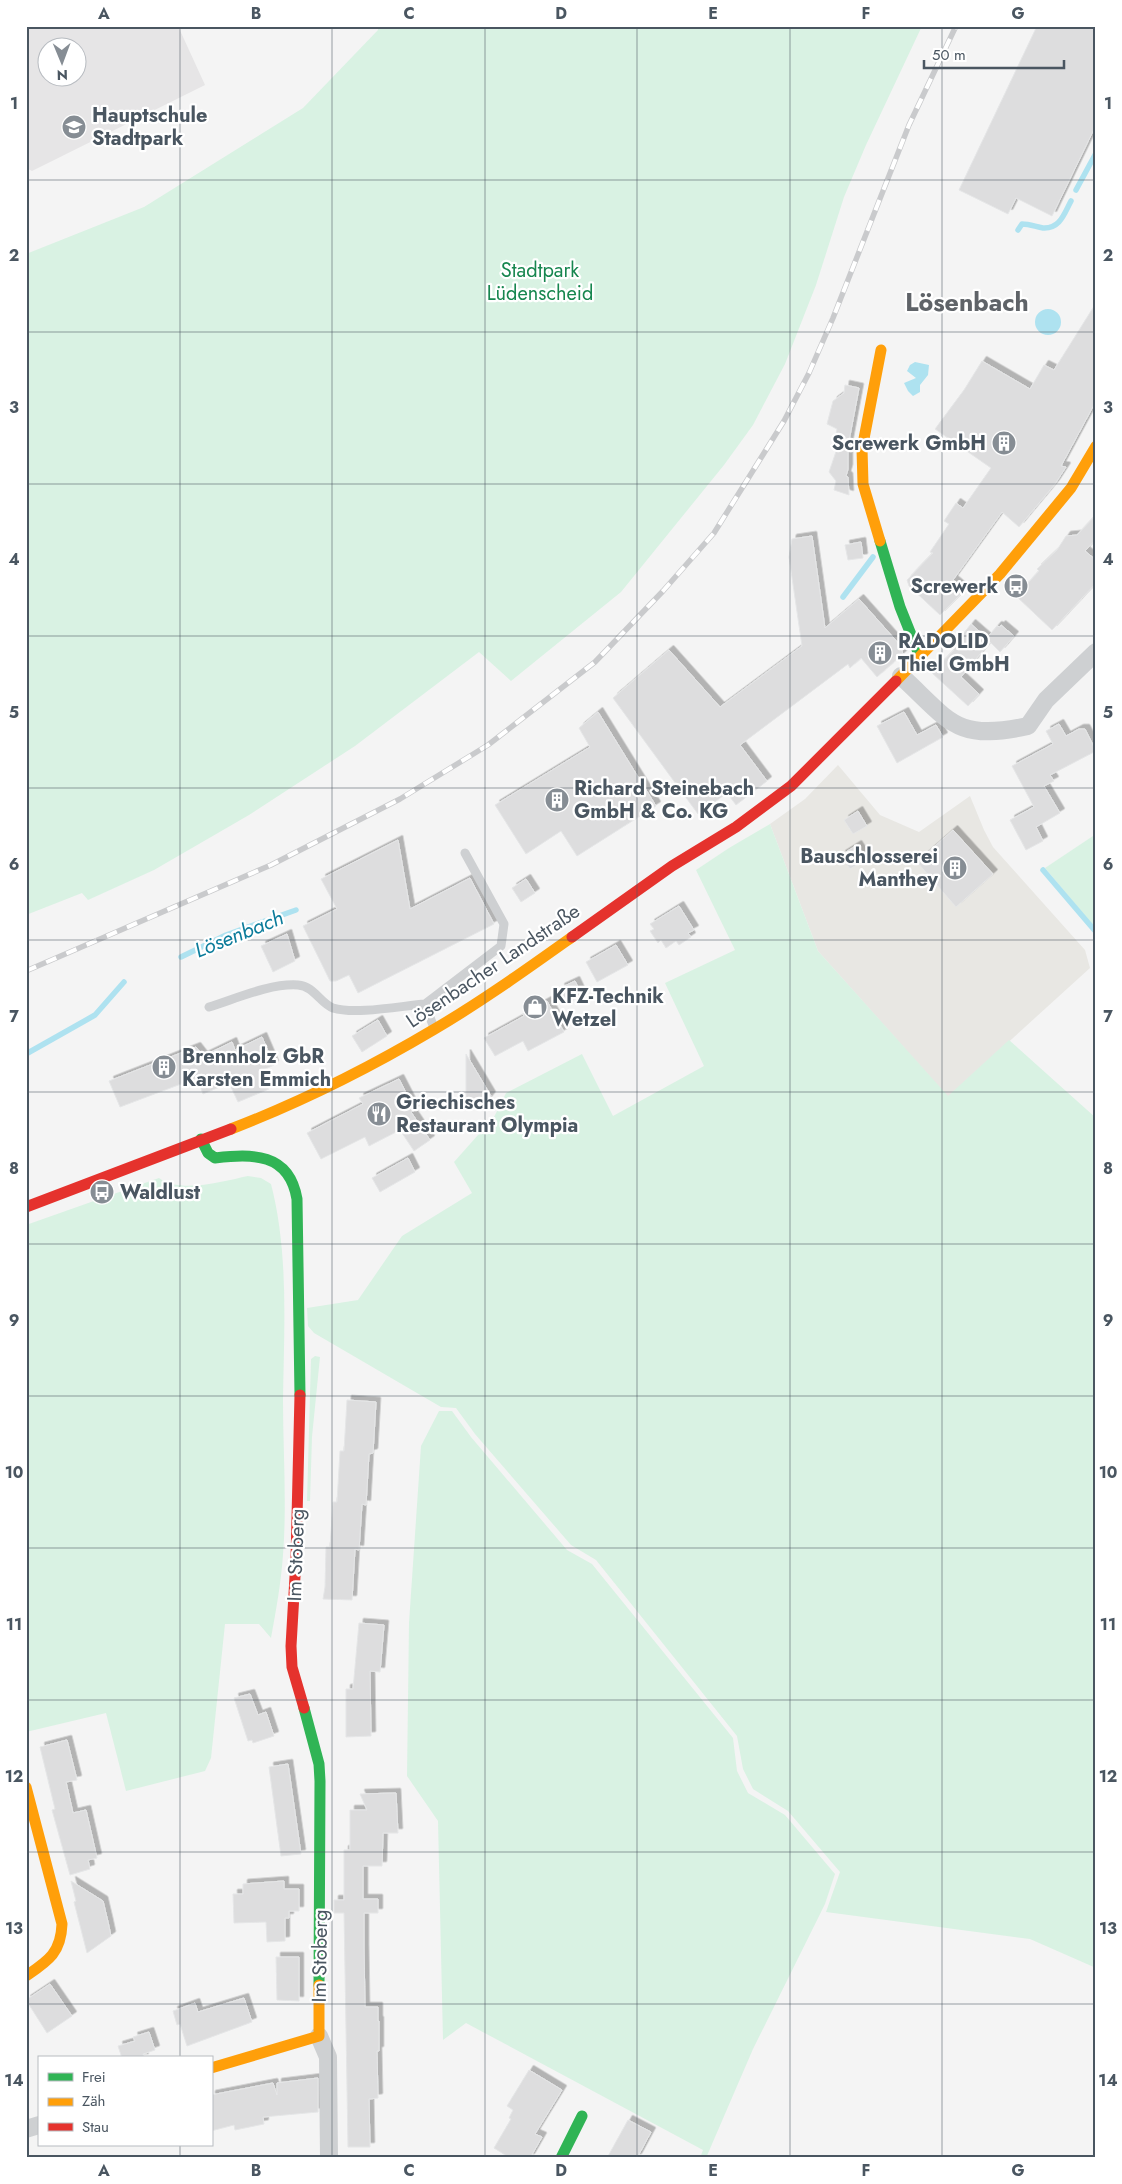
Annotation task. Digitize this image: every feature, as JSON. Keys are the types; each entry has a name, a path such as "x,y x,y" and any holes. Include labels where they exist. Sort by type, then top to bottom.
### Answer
{"street":[{"path":"881,350 862,449 863,484 900,607 920,657"},
{"name":"Lösenbacher Landstraße","path":"26,1207 272,1113 344,1078 434,1030 519,974 672,866 736,827 791,786 1000,574 1070,488 1096,446"},
{"path":"901,676 939,714 958,726 979,731 1006,731 1028,726 1046,700 1096,652"},
{"name":"Im Stoberg","path":"201,1139 208,1153 214,1158 244,1155 268,1158 283,1170 291,1180 295,1187 297,1199 300,1385 296,1559 291,1646 292,1667 319,1764 319,2036 328,2057 329,2158"},
{"path":"26,1787 62,1924 60,1946 57,1952 26,1976"},
{"path":"212,2068 319,2036"},
{"path":"561,2158 582,2116"}],"lane":[{"path":"209,1007 278,986 300,985 314,991 332,1008 368,1010 425,1004 501,946 504,924 465,853"},
{"path":"425,1004 434,1030"}],"shaded area":[{"name":"Hauptschule Stadtpark","path":"26,26 178,26 205,85 32,171 26,168"},
{"path":"838,765 880,815 919,832 970,796 993,847 1085,950 1090,968 948,1097 818,951 770,824 805,799"}],"green space":[{"name":"Stadtpark Lüdenscheid","path":"378,26 922,26 866,145 844,197 816,285 785,364 753,425 724,465 621,592 511,681 479,652 355,746 249,815 154,870 88,900 82,893 26,915 26,254 144,207 303,108 378,30"},
{"path":"770,824 818,951 948,1096 1009,1040 1096,1118 1096,1968 1030,1939 826,1912 840,1872 788,1811 753,1789 743,1769 737,1736 596,1560 571,1545 475,1434 456,1408 441,1407 314,1333 308,1326 307,1308 358,1300 402,1236 472,1193 454,1162 494,1117 506,1093 582,1054 613,1116 704,1066 665,983 735,950 696,870"},
{"path":"1096,834 1096,929 1045,868"},
{"path":"248,1176 261,1178 271,1184 277,1210 283,1264 284,1536 280,1586 271,1638 259,1624 225,1624 211,1758 205,1771 126,1791 106,1713 26,1732 26,1225 159,1178 168,1183 190,1186"},
{"path":"315,1356 320,1357 312,1437 310,1501 307,1501 311,1359"},
{"path":"439,1411 452,1411 471,1437 567,1550 592,1564 733,1738 737,1771 748,1793 785,1815 835,1874 825,1904 753,2049 706,2158 700,2158 703,2150 466,2023 443,2040 438,1821 407,1776 409,1623 421,1446"}],"water":[{"path":"1048,309 1057,313 1061,322 1057,331 1048,335 1039,331 1035,322 1039,313"},
{"path":"915,362 929,365 928,375 920,385 920,392 913,396 904,383 916,378 907,371 910,365"}],"building":[{"path":"1037,26 1096,26 1096,125 1052,216 1016,198 1008,214 959,190"},
{"name":"Screwerk GmbH","path":"1096,303 1096,401 1061,466 1066,467 1055,484 1019,527 1002,512 953,580 965,590 940,615 909,586 907,580 933,553 930,552 949,524 944,521 956,503 963,508 991,468 935,429 964,390 982,361 1030,389 1044,365 1054,370"},
{"path":"845,385 859,388 848,446 848,469 846,476 848,477 849,495 834,490 836,481 829,472 841,437 836,435 837,429 827,424 833,401 844,393"},
{"path":"1096,515 1096,539 1085,551 1096,560 1096,583 1052,630 1016,596 1039,571 1037,569 1057,550 1066,536 1077,535"},
{"path":"812,536 825,628 859,599 900,645 903,654 877,677 861,658 850,668 848,664 740,745 767,781 736,805 727,793 698,814 613,698 669,650 720,707 802,646 789,557 792,539"},
{"path":"861,542 863,558 848,560 845,545"},
{"path":"971,624 987,638 997,626 1000,627 1001,625 1014,636 1000,652 990,642 961,677 979,694 968,706 932,673 954,650 952,648"},
{"path":"598,712 656,806 577,856 561,831 526,854 495,805 590,747 579,728"},
{"path":"904,712 917,735 936,725 943,737 897,763 877,726"},
{"path":"1059,724 1066,736 1079,729 1085,729 1096,751 1050,775 1054,781 1044,786 1060,813 1036,827 1043,841 1026,850 1010,820 1034,807 1012,766 1053,744 1046,731"},
{"path":"858,811 867,826 853,834 844,820"},
{"name":"Bauschlosserei Manthey","path":"953,830 993,874 956,907 917,862"},
{"path":"398,840 410,909 470,878 494,924 358,993 349,975 336,981 330,981 303,926 337,909 321,879"},
{"path":"857,845 866,859 850,869 841,855"},
{"path":"526,879 535,893 521,902 512,888"},
{"path":"679,906 694,930 688,933 691,937 679,945 676,941 666,948 661,940 658,943 650,931 654,929 650,924"},
{"path":"287,934 295,961 273,972 261,946"},
{"path":"616,945 628,965 597,982 586,962"},
{"path":"575,981 582,996 567,1003 560,988"},
{"path":"547,1001 564,1032 528,1051 523,1041 495,1056 484,1038"},
{"path":"378,1020 387,1036 362,1052 352,1036"},
{"path":"262,1037 274,1065 261,1071 269,1089 238,1102 229,1083 203,1094 197,1078 120,1107 109,1081 196,1047 203,1056 232,1042 235,1050"},
{"path":"466,1054 491,1096 482,1107 477,1100 466,1106"},
{"path":"399,1079 415,1110 411,1112 430,1140 414,1151 400,1130 369,1146 365,1137 321,1159 307,1133 363,1104 359,1098"},
{"path":"408,1158 415,1172 380,1192 372,1178"},
{"path":"347,1400 376,1402 373,1453 369,1454 366,1505 362,1504 359,1550 355,1549 352,1600 323,1599 326,1547 330,1547 333,1502 337,1502 340,1451 344,1451"},
{"path":"359,1623 384,1625 380,1672 370,1671 371,1736 346,1737 346,1689 353,1689"},
{"path":"250,1694 258,1715 266,1712 274,1736 253,1743 252,1740 248,1741 234,1698"},
{"path":"67,1740 77,1780 66,1782 73,1813 86,1810 97,1858 88,1860 90,1869 70,1875 52,1810 55,1809 40,1747"},
{"path":"288,1764 301,1854 281,1856 269,1767"},
{"path":"396,1793 398,1833 383,1833 382,1866 363,1866 363,1899 378,1899 378,1913 364,1913 364,1949 365,2007 378,2007 378,2098 369,2099 370,2147 348,2147 344,1913 334,1913 334,1900 344,1900 344,1850 350,1850 350,1810 367,1810 360,1794"},
{"path":"71,1881 103,1901 108,1922 111,1936 87,1953 74,1902 76,1901"},
{"path":"284,1881 284,1889 299,1889 299,1911 289,1911 289,1918 285,1918 285,1941 267,1942 266,1922 234,1923 233,1894 243,1894 243,1884"},
{"path":"276,1957 299,1957 299,2001 277,2000"},
{"path":"50,1984 72,2016 47,2033 26,2000"},
{"path":"244,1998 252,2022 187,2046 180,2024 177,2025 173,2011 195,2003 198,2012"},
{"path":"149,2032 155,2050 143,2054 144,2056 121,2056 118,2046 135,2041 133,2037"},
{"path":"529,2070 562,2090 535,2134 542,2137 530,2158 510,2158 494,2148 511,2119 509,2118 513,2110 507,2106"},
{"path":"318,2078 318,2112 263,2117 264,2124 235,2130 234,2125 212,2131 212,2095 273,2083 277,2095 277,2083"},
{"path":"628,2120 651,2132 637,2158 607,2158"}],"waterway":[{"name":"Lösenbach","path":"1076,190 1096,153"},
{"name":"Lösenbach","path":"1018,230 1022,224 1043,228 1054,226 1064,216 1071,201"},
{"name":"Lösenbach","path":"843,597 873,557"},
{"path":"1043,870 1096,932"},
{"name":"Lösenbach","path":"181,957 226,935 296,910"},
{"name":"Lösenbach","path":"26,1054 95,1015 124,982"}],"railway":[{"path":"26,971 271,865 400,799 488,745 595,662 663,591 714,533 784,421 809,373 833,318 909,125 956,26"}],"traffic: fast":[{"path":"880,541 900,607 920,657"},
{"path":"201,1139 208,1153 215,1158 242,1156 267,1159 277,1164 286,1172 293,1184 297,1199 300,1395"},
{"path":"304,1708 319,1764 320,1781 319,1985"},
{"path":"561,2158 582,2116"}],"traffic: slow":[{"path":"880,541 863,484 862,449 881,350"},
{"path":"896,681 1000,574 1071,488 1096,446"},
{"path":"231,1129 309,1096 409,1044 486,997 572,937"},
{"path":"26,1787 62,1924 59,1942 52,1955 41,1966 26,1976"},
{"path":"212,2068 319,2036 319,1985"}],"traffic: jam":[{"path":"572,937 672,866 736,827 791,786 896,681"},
{"path":"26,1207 231,1129"},
{"path":"300,1395 296,1559 291,1646 292,1667 304,1708"}],"place":[{"name":"Hauptschule Stadtpark","path":"74,127"},
{"name":"Screwerk GmbH","path":"1004,443"},
{"name":"Screwerk","path":"1016,586"},
{"name":"RADOLID Thiel GmbH","path":"880,653"},
{"name":"Richard Steinebach GmbH & Co. KG","path":"557,800"},
{"name":"Bauschlosserei Manthey","path":"955,868"},
{"name":"KFZ-Technik Wetzel","path":"535,1007"},
{"name":"Brennholz GbR Karsten Emmich","path":"164,1067"},
{"name":"Griechisches Restaurant Olympia","path":"379,1114"},
{"name":"Waldlust","path":"102,1192"}],"district":[{"name":"Lösenbach","path":"967,302"}]}
